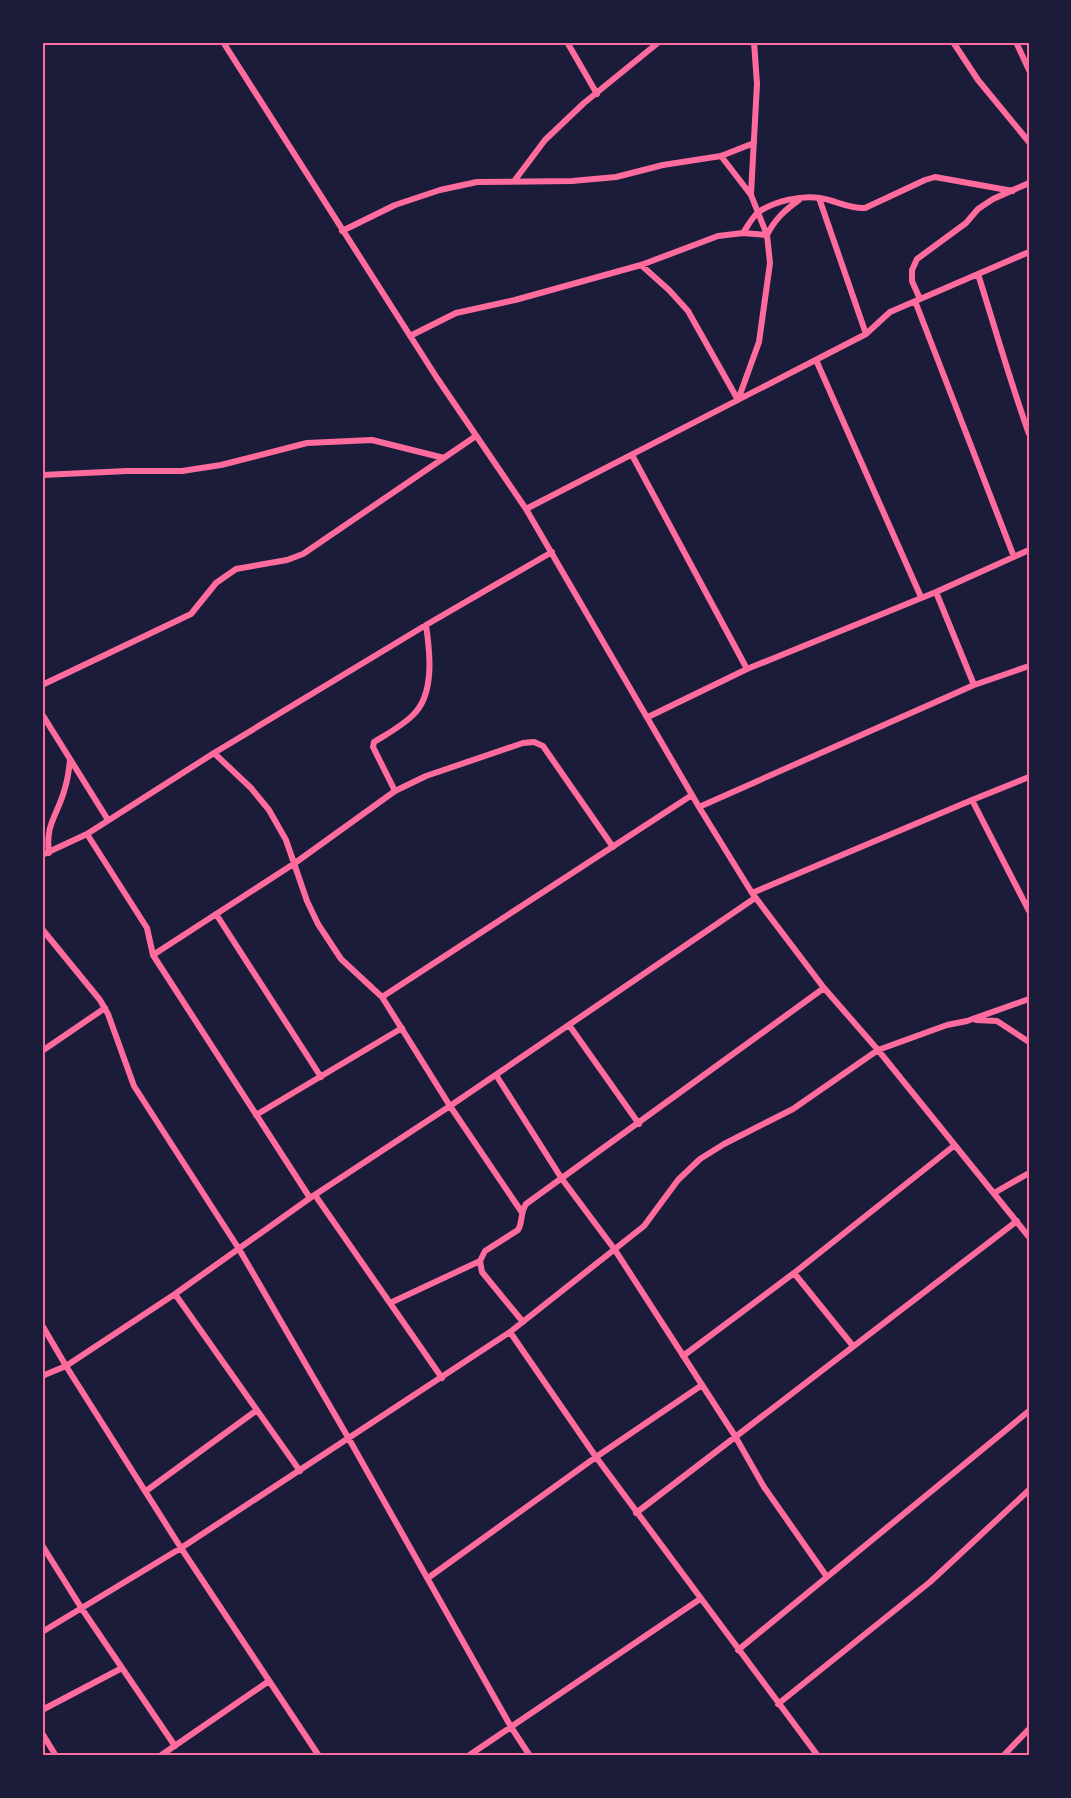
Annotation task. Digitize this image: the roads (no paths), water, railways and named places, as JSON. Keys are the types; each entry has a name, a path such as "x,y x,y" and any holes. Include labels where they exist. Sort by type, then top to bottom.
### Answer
{"street":[{"path":"223,42 410,336 526,509 699,807 753,895 824,988 878,1050 1029,1237"},
{"path":"567,42 597,94"},
{"path":"515,180 545,140 659,42"},
{"path":"751,195 757,84 754,42"},
{"path":"953,42 978,80 1029,142"},
{"path":"1016,42 1029,70"},
{"path":"342,231 395,205 440,190 477,182 572,181 616,177 663,165 721,156 754,143"},
{"path":"721,156 751,195 759,212 768,235 770,263 759,342 738,400"},
{"path":"743,233 759,212 779,203 802,198 819,198 858,209 865,208 935,177 1013,191"},
{"path":"1014,557 917,300 912,281 912,270 917,259 966,223 978,208 1029,183"},
{"path":"768,235 772,225 784,210 802,198"},
{"path":"819,198 866,334"},
{"path":"410,336 456,313 515,300 640,266 718,236 743,233 768,235"},
{"path":"526,509 866,334 890,312 1029,252"},
{"path":"640,266 669,290 688,311 738,400"},
{"path":"978,274 1003,361 1029,434"},
{"path":"816,360 921,597"},
{"path":"42,685 191,614 216,583 236,569 287,560 303,554 477,436"},
{"path":"42,475 182,471 221,465 307,443 362,440 372,440 444,458"},
{"path":"632,455 747,669"},
{"path":"648,717 747,669 936,592 1029,550"},
{"path":"46,854 87,834 214,753 552,552"},
{"path":"936,592 974,685"},
{"path":"395,790 373,747 374,742 413,715 421,704 431,658 426,625"},
{"path":"699,807 974,685 1029,666"},
{"path":"42,714 108,820"},
{"path":"153,955 295,862 395,790 426,776 523,743 534,742 543,746 613,847"},
{"path":"214,753 251,788 269,810 286,840 318,924 331,945 341,959 382,997 450,1106 521,1211 521,1226 518,1230 485,1251 480,1261 482,1272 523,1322"},
{"path":"46,854 48,832 65,789 70,760"},
{"path":"42,1376 66,1366 175,1294 313,1197 496,1075 753,895 1029,777"},
{"path":"382,997 692,795"},
{"path":"972,800 1029,911"},
{"path":"87,834 147,928 153,955 256,1115 442,1378"},
{"path":"216,914 321,1077"},
{"path":"43,932 105,1008 134,1086 239,1249 511,1727 530,1756"},
{"path":"521,1211 526,1204 824,988"},
{"path":"42,1632 181,1548 510,1332 644,1226 678,1180 700,1159 724,1144 793,1109 878,1050 1029,999"},
{"path":"42,1051 105,1008"},
{"path":"967,1021 997,1021 1029,1042"},
{"path":"568,1025 639,1124"},
{"path":"256,1115 402,1028"},
{"path":"496,1075 562,1179 615,1250 735,1436 764,1487 827,1577"},
{"path":"683,1356 794,1273 955,1145"},
{"path":"994,1193 1029,1173"},
{"path":"636,1513 1017,1221"},
{"path":"390,1303 480,1261"},
{"path":"794,1273 853,1346"},
{"path":"175,1294 300,1471"},
{"path":"42,1325 181,1548 320,1756"},
{"path":"510,1332 636,1513 819,1756"},
{"path":"428,1578 596,1457 702,1385"},
{"path":"146,1491 257,1410"},
{"path":"738,1650 1029,1411"},
{"path":"778,1704 930,1582 1029,1490"},
{"path":"42,1545 82,1609 175,1746"},
{"path":"468,1756 700,1599"},
{"path":"42,1710 122,1668"},
{"path":"160,1756 269,1681"},
{"path":"1007,1755 1029,1729"},
{"path":"42,1733 56,1756"}]}
